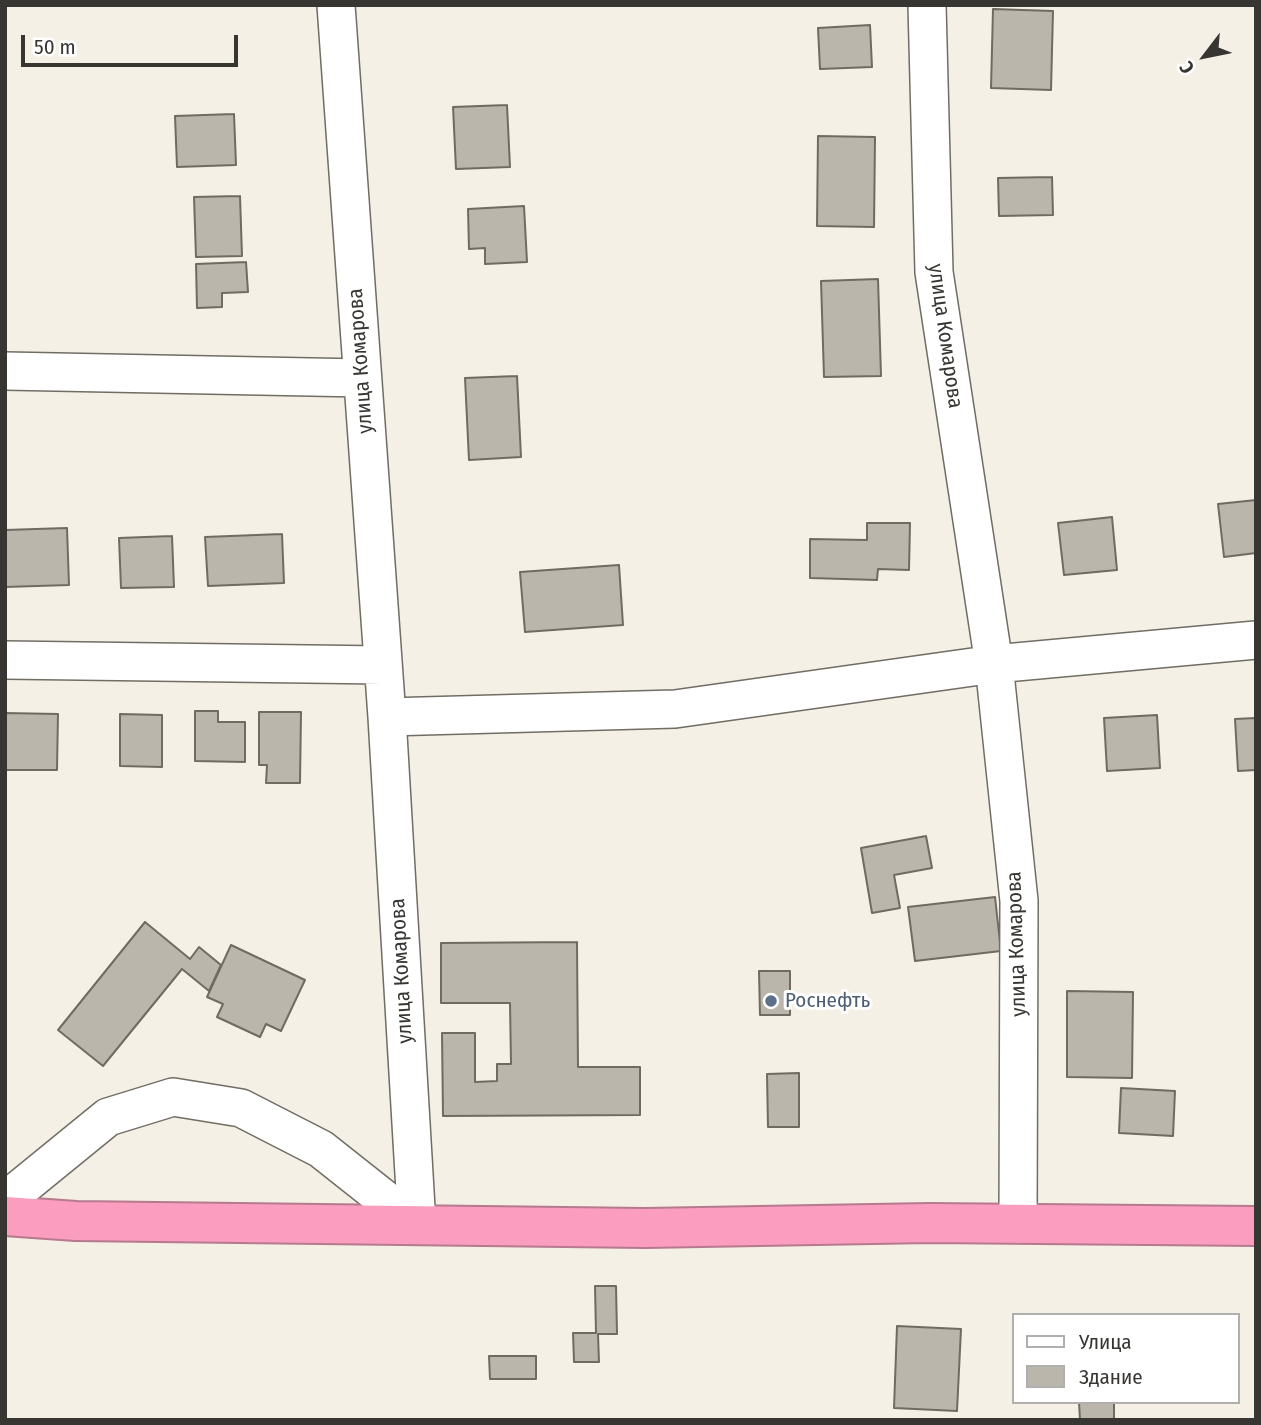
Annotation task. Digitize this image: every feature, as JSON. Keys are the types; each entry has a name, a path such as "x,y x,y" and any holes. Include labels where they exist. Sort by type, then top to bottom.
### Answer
{"highway":[{"path":"5,1216 76,1221 645,1228 1018,1224 1256,1226"}],"street":[{"name":"улица Комарова","path":"336,5 387,717 417,1225"},
{"name":"улица Комарова","path":"927,5 934,272 993,664 1019,901 1018,1224"},
{"path":"5,371 362,378"},
{"path":"387,717 675,709 993,664 1256,640"},
{"path":"5,660 383,665"},
{"path":"5,1201 108,1117 173,1097 241,1108 321,1149 417,1225"}],"building":[{"path":"993,9 1053,11 1051,90 991,88"},
{"path":"870,25 872,67 820,69 818,28"},
{"path":"507,105 510,167 456,169 453,107"},
{"path":"234,114 236,165 177,167 175,116"},
{"path":"818,136 875,137 874,227 817,226"},
{"path":"1052,177 1053,215 999,216 998,178"},
{"path":"240,196 242,256 196,257 194,197"},
{"path":"524,206 527,262 485,264 485,248 469,249 468,209"},
{"path":"246,262 248,292 222,293 222,307 197,308 196,264"},
{"path":"878,279 881,376 824,377 821,281"},
{"path":"517,376 521,457 469,460 465,378"},
{"path":"1256,500 1256,553 1224,557 1218,504"},
{"path":"1112,517 1117,570 1064,575 1058,523"},
{"path":"867,523 910,523 909,570 878,569 877,580 810,578 810,539 867,540"},
{"path":"67,528 69,585 5,587 5,530"},
{"path":"282,534 284,583 208,586 205,537"},
{"path":"172,536 174,587 121,588 119,538"},
{"path":"619,565 623,625 525,632 520,572"},
{"path":"195,711 218,711 218,722 245,722 245,762 195,761"},
{"path":"259,712 301,712 300,783 266,783 267,765 259,765"},
{"path":"5,713 58,714 57,770 5,770"},
{"path":"120,714 162,715 162,767 120,766"},
{"path":"1157,715 1160,768 1107,771 1104,718"},
{"path":"1256,718 1256,770 1238,771 1235,719"},
{"path":"926,836 932,868 894,875 900,908 872,913 861,848"},
{"path":"995,897 1001,951 915,961 908,907"},
{"path":"145,922 190,959 199,947 221,965 209,991 182,969 103,1066 58,1030"},
{"path":"577,942 578,1067 640,1067 640,1115 443,1116 442,1033 475,1033 475,1082 497,1081 497,1064 511,1064 510,1003 441,1003 441,943"},
{"path":"231,945 305,980 281,1031 266,1024 260,1037 217,1017 223,1004 207,997"},
{"path":"759,971 790,971 790,1015 760,1015"},
{"path":"1067,991 1133,992 1132,1078 1067,1077"},
{"path":"799,1073 799,1127 768,1127 767,1074"},
{"path":"1121,1088 1175,1091 1173,1136 1119,1133"},
{"path":"595,1286 616,1286 617,1334 598,1334 599,1362 574,1362 573,1333 596,1333"},
{"path":"897,1326 961,1329 957,1411 894,1408"},
{"path":"489,1356 536,1356 536,1379 490,1379"},
{"path":"1079,1404 1114,1404 1114,1420 1080,1420"}],"place":[{"name":"Роснефть","path":"771,1001"}]}
